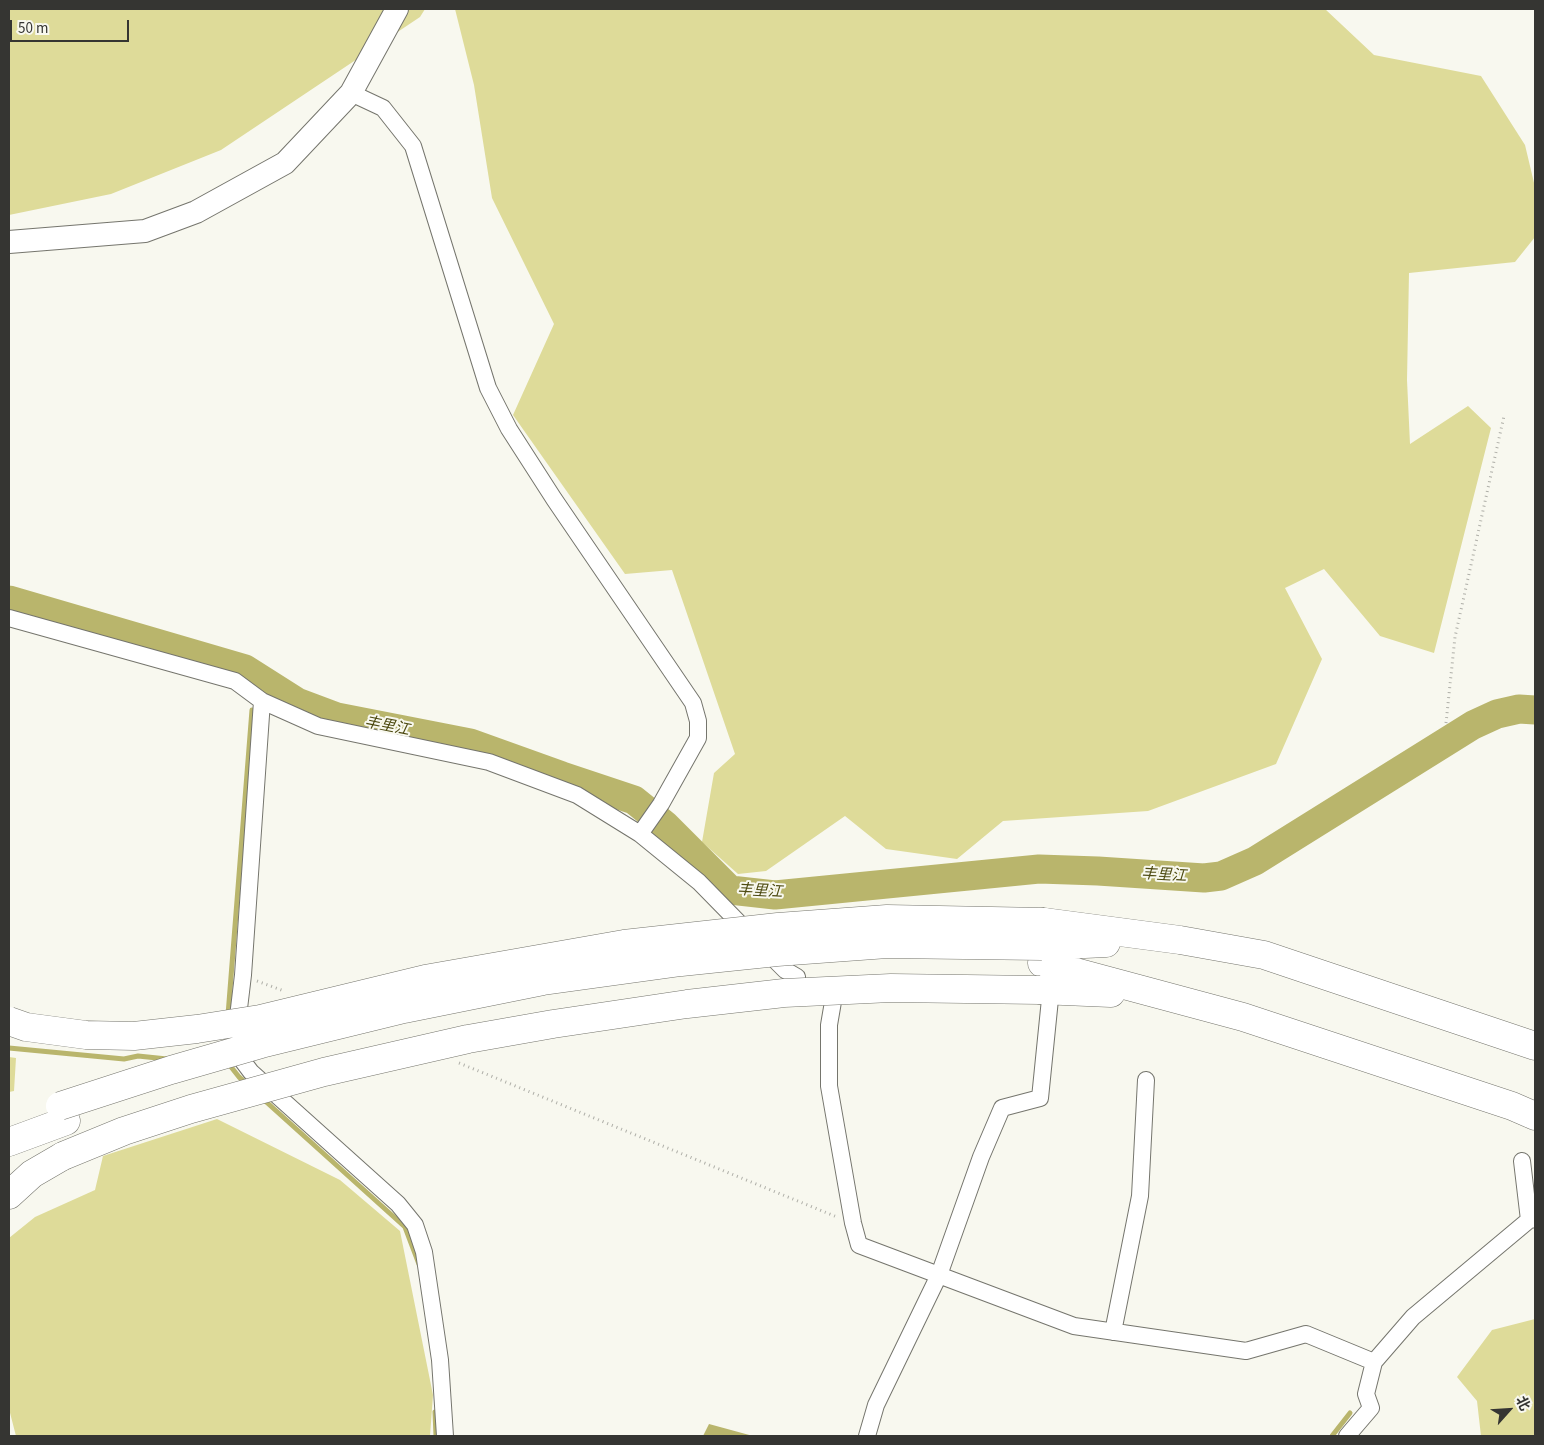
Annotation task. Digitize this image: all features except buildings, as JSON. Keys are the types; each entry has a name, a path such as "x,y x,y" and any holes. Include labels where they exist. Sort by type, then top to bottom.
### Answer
{"highway":[{"path":"9,1022 26,1027 86,1035 134,1036 197,1030 260,1019 425,979 624,944 778,927 887,919 1043,944 1165,995 1243,1017 1512,1106 1535,1116"},
{"path":"9,1125 63,1114 176,1086 406,1025 547,998 779,968 878,961 1043,944 1180,940 1264,955 1535,1046"},
{"path":"9,1194 32,1174 63,1156 124,1131 191,1109 324,1072 468,1039 553,1024 687,1004 784,993 891,988 1045,994 1165,995"},
{"path":"9,1142 63,1114"}],"street":[{"path":"9,242 145,231 196,212 285,163 351,93 398,9"},
{"path":"351,93 383,108 413,146 488,388 509,429 554,499 693,703 698,721 698,738 661,804 642,831"},
{"path":"9,618 235,681 262,700 318,726 488,762 577,795 642,831 699,882 785,970 797,977"},
{"path":"262,700 243,975 235,1042 242,1060 251,1072 398,1204 415,1224 424,1252 440,1360 445,1436"},
{"path":"835,990 829,1025 829,1086 853,1223 860,1245 1074,1326 1246,1351 1306,1334 1374,1362"},
{"path":"866,1436 876,1405 939,1275 981,1157 1002,1108 1040,1098 1045,994"},
{"path":"1113,1332 1140,1196 1146,1080"},
{"path":"1347,1436 1371,1408 1366,1394 1374,1362 1413,1317 1532,1219 1522,1161"}],"path":[{"path":"1446,723 1455,637 1504,416"},
{"path":"243,975 289,994"},
{"path":"455,1061 853,1223"}],"shaded area":[{"path":"9,9 425,9 420,17 221,150 111,194 9,215"},
{"path":"455,9 1325,9 1374,55 1481,76 1525,145 1535,187 1535,237 1515,262 1409,273 1407,380 1410,444 1468,406 1491,428 1434,653 1380,636 1324,569 1285,588 1322,659 1276,764 1148,811 1003,821 957,859 886,849 845,816 766,871 738,874 702,842 714,773 735,754 672,570 625,574 513,415 554,324 492,198 474,85"},
{"path":"9,1057 16,1058 14,1091 9,1092"},
{"path":"217,1119 340,1180 400,1231 433,1395 430,1436 16,1436 9,1409 9,1238 35,1217 95,1190 103,1156"},
{"path":"1535,1319 1535,1436 1481,1436 1477,1401 1457,1377 1492,1330"},
{"path":"709,1424 753,1436 703,1436"}],"waterway":[{"name":"丰里江","path":"9,600 245,669 297,702 337,717 470,743 634,800 665,825 730,890 775,895 1039,869 1204,878 1221,876 1255,861 1473,725 1497,714 1519,709 1535,710"},
{"path":"228,1015 252,710"},
{"path":"9,1048 124,1059 138,1056 167,1059"},
{"path":"228,1063 247,1084"},
{"path":"263,1099 405,1227 419,1264"},
{"path":"435,1412 436,1436"},
{"path":"1332,1436 1350,1413"}]}
